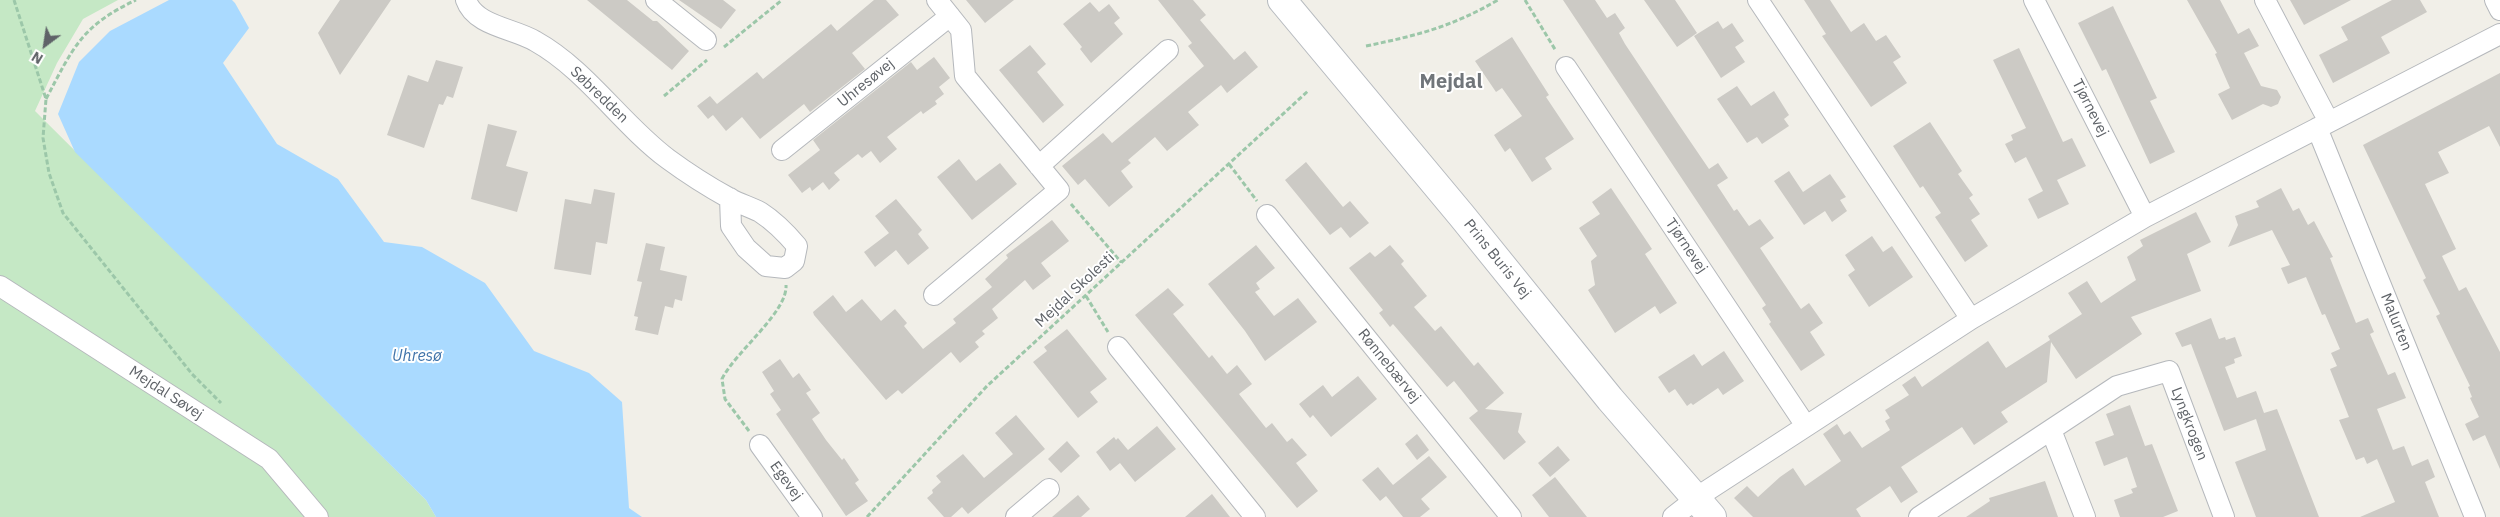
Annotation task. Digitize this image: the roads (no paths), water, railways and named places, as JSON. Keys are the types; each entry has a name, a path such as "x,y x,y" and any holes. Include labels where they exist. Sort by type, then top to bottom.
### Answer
{"street":[{"name":"Søbredden","path":"466,0 469,8 481,18 536,41 572,67 641,136 669,160 730,198 760,212 784,230 797,246 794,261 785,268 766,266 746,248 731,226 730,198"},
{"path":"656,0 706,40"},
{"path":"934,295 1059,190 965,76 961,30 937,0"},
{"name":"Prins Buris Vej","path":"1282,0 1703,508"},
{"path":"1758,0 1971,319"},
{"name":"Tjørnevej","path":"2034,0 2145,217"},
{"path":"2265,0 2323,125"},
{"path":"2495,0 2500,10"},
{"name":"Uhresøvej","path":"782,150 950,16"},
{"path":"1673,517 1703,508 1806,426 1971,319 2145,217 2500,34"},
{"path":"1039,166 1168,50"},
{"name":"Tjørnevej","path":"1566,67 1806,426"},
{"name":"Malurten","path":"2323,125 2475,517"},
{"name":"Rønnebærvej","path":"1267,215 1511,517"},
{"name":"Mejdal Søvej","path":"0,286 269,459 318,517"},
{"path":"1118,347 1255,517"},
{"name":"Lyngkrogen","path":"1919,517 2118,386 2169,371 2224,517"},
{"path":"2052,430 2085,517"},
{"name":"Egevej","path":"760,445 812,517"},
{"path":"1016,517 1049,489"}],"water":[{"name":"Uhresø","path":"169,0 232,0 249,28 223,63 277,144 338,179 384,242 422,247 485,283 534,351 589,373 622,402 629,508 642,517 436,517 426,500 75,152 58,114 79,62 110,31"}],"district":[{"name":"Mejdal","path":"1451,82"}]}
